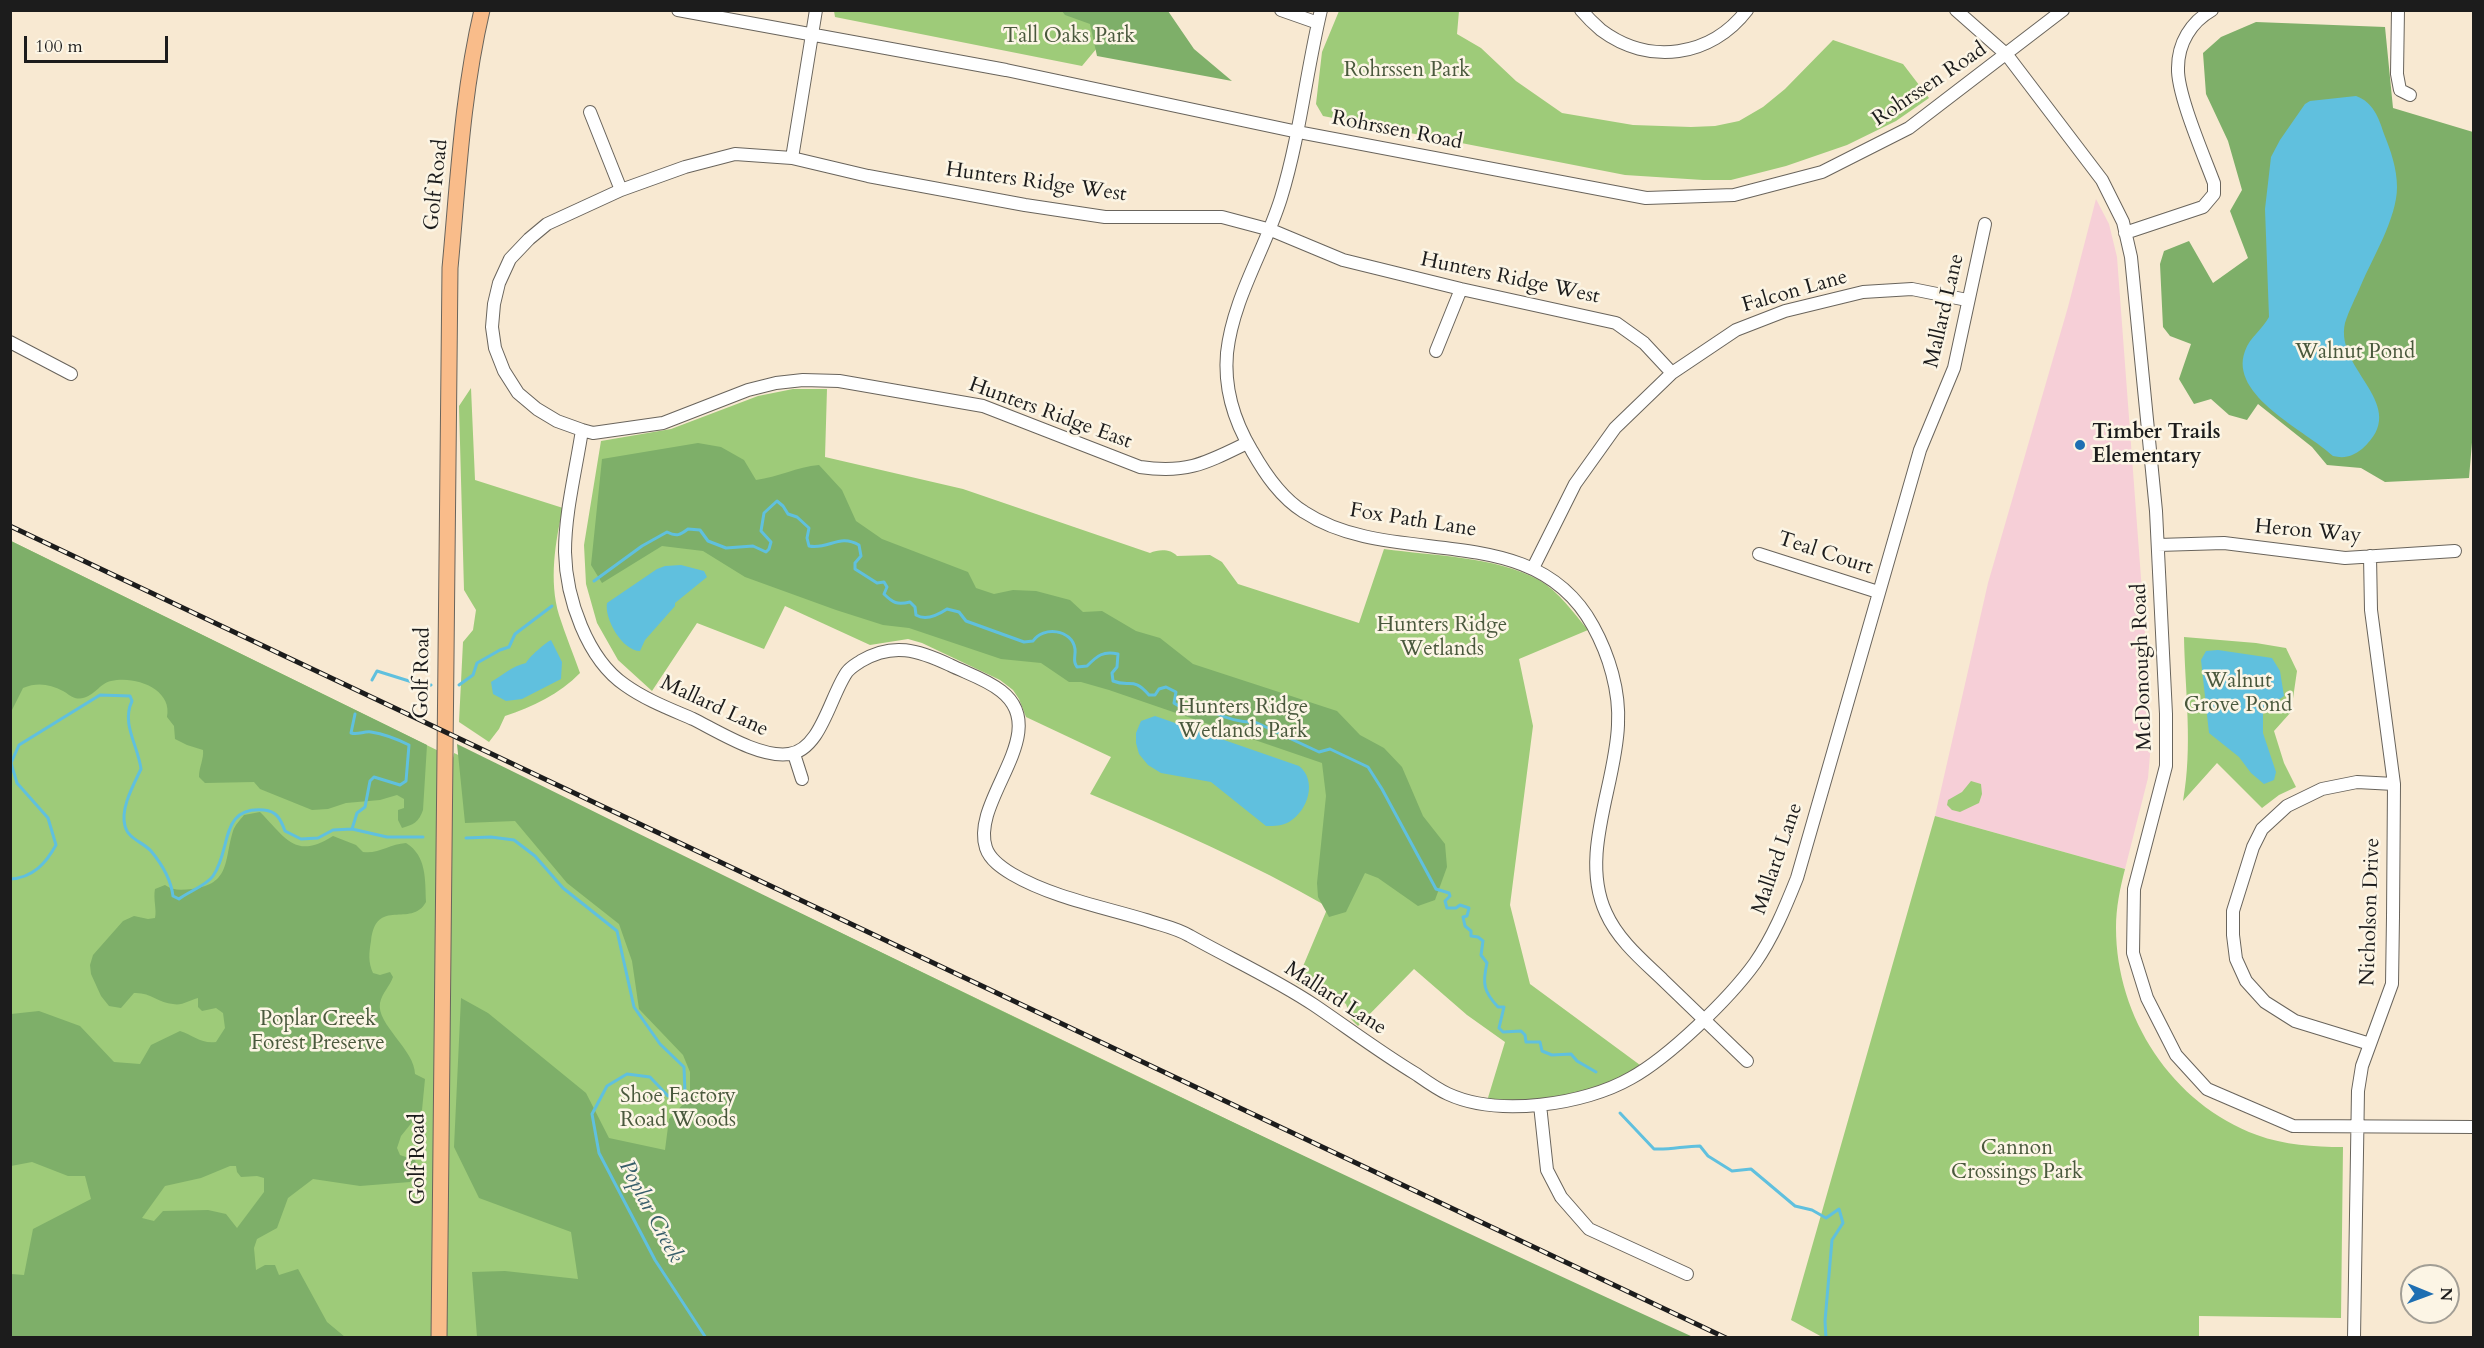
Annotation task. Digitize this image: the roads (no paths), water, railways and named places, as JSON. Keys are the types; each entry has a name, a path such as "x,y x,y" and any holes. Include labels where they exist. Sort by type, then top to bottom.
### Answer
{"main road":[{"name":"Golf Road","path":"439,1338 442,852 450,268 472,54 482,10"}],"street":[{"name":"Rohrssen Road","path":"678,10 1006,70 1298,132 1646,198 1734,195 1822,172 1899,133 2007,55 2063,10"},
{"path":"792,158 816,10"},
{"path":"1281,10 1318,23"},
{"name":"Fox Path Lane","path":"1321,10 1298,132 1271,230 1235,312 1227,353 1227,383 1233,412 1247,443 1276,488 1300,510 1318,521 1343,531 1375,539 1487,553 1510,559 1533,568 1562,588 1592,624 1606,655 1613,680 1619,723 1595,873 1605,911 1623,939 1747,1061"},
{"path":"1581,10 1602,31 1628,43 1656,53 1677,53 1724,35 1747,10"},
{"name":"McDonough Road","path":"1956,10 2007,55 2102,180 2123,222 2126,233 2132,268 2158,545 2166,714 2166,766 2134,889 2133,953 2147,998 2176,1055 2207,1089 2293,1126 2474,1127"},
{"path":"2126,233 2203,207 2214,194 2214,183 2181,86 2178,68 2181,47 2189,29 2200,17 2212,10"},
{"path":"2398,10 2397,74 2400,90 2410,95"},
{"path":"590,112 621,190"},
{"name":"Hunters Ridge West","path":"621,190 685,167 735,154 792,158 868,176 1025,206 1105,217 1222,217 1271,230 1343,260 1616,323 1644,343 1672,373"},
{"name":"Hunters Ridge East","path":"621,190 547,224 510,259 499,283 492,327 495,348 504,371 518,393 537,409 557,421 593,433 663,423 748,390 803,380 839,381 983,406 1140,467 1180,469 1196,467 1247,443"},
{"name":"Mallard Lane","path":"582,430 566,535 565,558 574,602 591,648 606,669 625,686 763,752 794,754 805,749 817,732 848,669 876,653 911,650 928,654 998,688 1013,703 1018,717 1018,731 1013,751 984,827 985,846 992,859 1012,874 1038,886 1184,932 1309,1002 1449,1095 1494,1106 1540,1105 1588,1095 1630,1079 1666,1053 1735,988 1756,962 1773,933 1797,879 1920,450 1954,368 1984,224"},
{"path":"1436,351 1461,289"},
{"name":"Falcon Lane","path":"1533,568 1575,484 1615,428 1672,373 1736,330 1785,311 1863,292 1912,290 1967,300"},
{"path":"10,342 71,374"},
{"name":"Heron Way","path":"2158,545 2224,543 2345,558 2455,551"},
{"name":"Teal Court","path":"1759,554 1878,592"},
{"name":"Nicholson Drive","path":"2355,1338 2358,1091 2362,1066 2392,984 2394,784 2372,621 2370,556"},
{"path":"794,754 802,779"},
{"path":"2370,1044 2295,1021 2265,1002 2246,981 2236,959 2233,911 2253,847 2262,829 2287,806 2322,789 2357,782 2394,784"},
{"path":"1540,1105 1546,1170 1561,1197 1589,1229 1687,1274"}],"water":[{"path":"2356,96 2371,106 2377,117 2393,160 2397,187 2389,224 2345,323 2345,340 2350,357 2376,402 2379,418 2375,433 2362,449 2352,455 2341,457 2333,456 2273,411 2248,383 2243,367 2247,346 2269,317 2265,209 2271,157 2305,104 2310,101"},
{"path":"681,565 704,571 707,577 675,603 675,606 645,640 640,651 633,650 621,640 611,625 607,603 657,569"},
{"path":"551,640 562,662 561,679 522,699 506,701 493,694 491,682 512,668 526,663 537,650"},
{"name":"Walnut Grove Pond","path":"2218,650 2272,658 2280,671 2284,696 2263,711 2263,733 2276,772 2274,780 2264,784 2251,773 2239,757 2209,733 2201,660 2206,651"},
{"path":"1155,716 1299,766 1305,772 1309,787 1302,810 1286,823 1266,826 1211,782 1161,773 1148,765 1139,754 1136,733 1141,721"}],"waterway":[{"path":"594,581 642,546 667,532 676,535 688,529 700,530 708,541 726,548 753,546 766,552 771,542 761,531 764,513 777,501 788,514 797,517 809,528 807,538 809,546 816,547 840,541 859,545 861,556 855,563 855,569 877,583 884,582 887,587 884,594 896,602 910,602 915,607 916,615 920,617 936,615 947,609 959,612 966,621 1024,642 1033,641 1043,633 1063,634 1073,642 1077,667 1087,666 1104,654 1118,654 1117,667 1112,673 1113,681 1135,684 1149,695 1155,695 1159,689 1166,687 1176,692 1174,703 1178,705 1197,704 1228,718 1255,722 1319,752 1330,749 1368,767 1436,889 1449,893 1450,896 1445,901 1447,908 1456,908 1460,905 1469,908 1467,916 1463,917 1465,926 1471,931 1471,936 1483,941 1481,955 1487,963 1485,987 1498,1007 1504,1007 1499,1028 1503,1032 1521,1031 1525,1035 1526,1042 1540,1042 1542,1051 1552,1055 1571,1054 1577,1061 1596,1072"},
{"path":"459,685 473,675 477,663 509,647 515,634 552,606"},
{"path":"372,680 377,671 425,686 431,685"},
{"name":"Poplar Creek","path":"10,879 32,873 48,858 56,845 48,818 17,783 11,763 19,745 100,695 130,696 132,701 128,718 129,726 141,769 126,804 125,826 129,834 155,856 168,878 173,896 179,899 213,876 219,865 233,822 240,815 250,811 272,812 280,820 285,831 301,839 318,838 333,830 352,829 387,837 423,837"},
{"path":"352,829 357,813 365,807 370,781 374,777 400,785 406,781 409,745 376,733 351,733 355,714"},
{"name":"Poplar Creek","path":"466,838 491,837 514,840 535,856 563,888 617,931 634,1007 660,1044 684,1067 685,1093 668,1096 650,1077 627,1074 607,1086 592,1114 599,1153 655,1260 706,1338"},
{"path":"1620,1113 1654,1149 1700,1146 1708,1156 1732,1171 1751,1169 1795,1206 1812,1210 1826,1218 1839,1209 1843,1223 1832,1240 1825,1321 1826,1338"}],"railway":[{"path":"10,526 1726,1338"}],"place":[{"name":"Timber Trails Elementary","path":"2080,445"}],"park label":[{"name":"Tall Oaks Park","path":"1069,37"},
{"name":"Rohrssen Park","path":"1407,71"},
{"name":"Walnut Pond","path":"2355,353"},
{"name":"Hunters Ridge Wetlands","path":"1442,638"},
{"name":"Hunters Ridge Wetlands Park","path":"1243,720"},
{"name":"Poplar Creek Forest Preserve","path":"318,1032"},
{"name":"Shoe Factory Road Woods","path":"678,1109"},
{"name":"Cannon Crossings Park","path":"2017,1161"}]}
